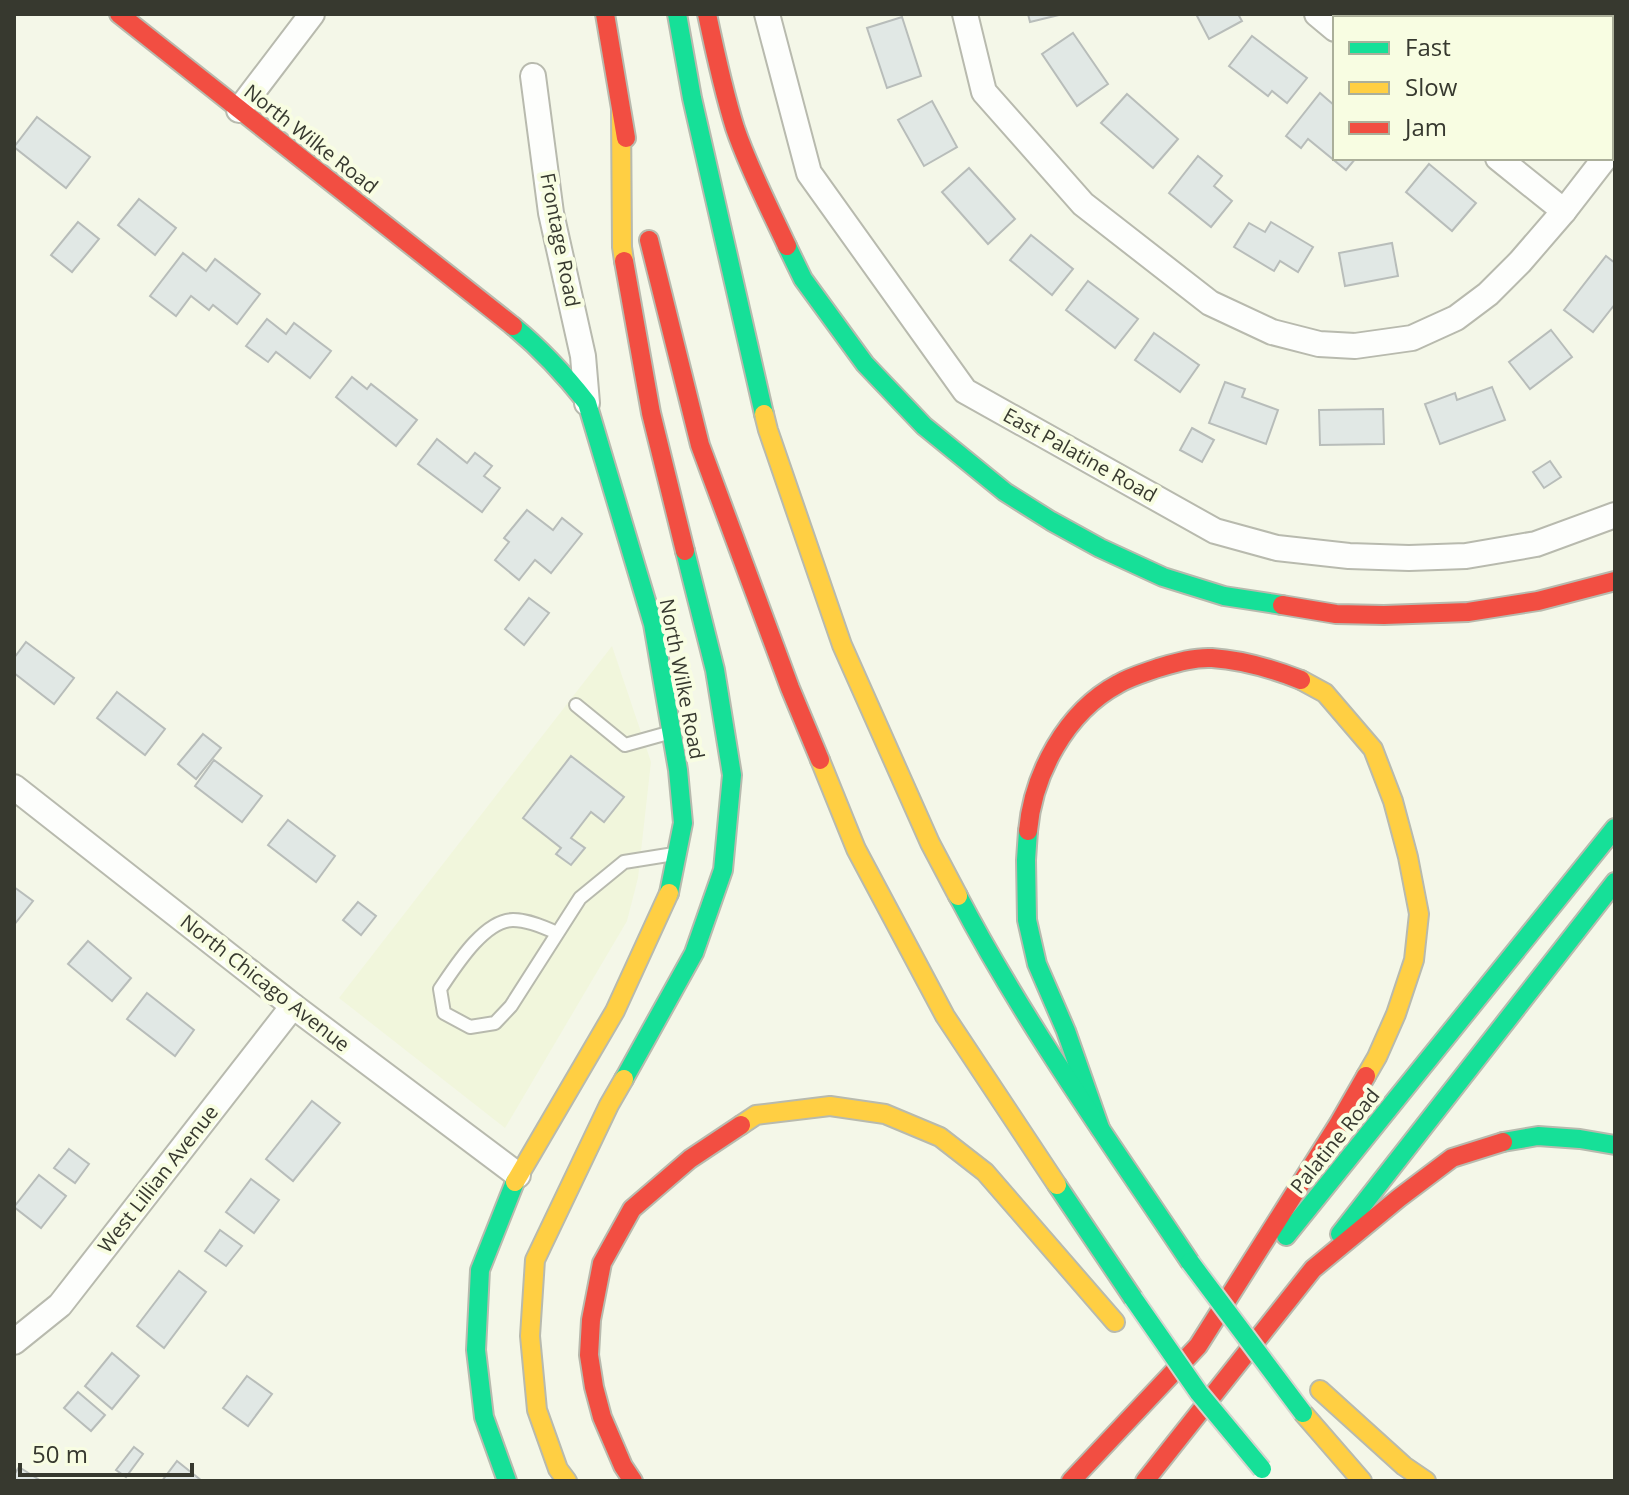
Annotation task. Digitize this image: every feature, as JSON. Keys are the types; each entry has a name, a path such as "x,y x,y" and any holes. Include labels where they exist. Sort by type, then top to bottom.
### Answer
{"main road":[{"name":"North Wilke Road","path":"119,14 529,339 564,374 587,403 653,624 678,770 683,823 671,888 615,1011 518,1175 480,1270 476,1350 484,1417 507,1481"},
{"path":"605,14 621,111 643,211 700,445 790,688 856,849 945,1016 997,1098 1199,1393 1267,1475"},
{"path":"677,14 692,98 768,430 842,645 930,843 987,952 1176,1243 1303,1413 1362,1481"},
{"path":"707,14 736,130 757,183 803,279 865,364 924,426 1005,492 1051,521 1163,577 1224,596 1336,614 1468,612 1538,601 1615,581"},
{"path":"567,1481 558,1469 537,1410 530,1336 535,1260 609,1105 694,953 723,870 732,775 715,670 651,413 622,247 621,111"},
{"path":"1071,1481 1198,1346 1339,1123 1377,1057 1396,1014 1414,960 1419,914 1408,857 1393,801 1373,749 1325,693 1299,679 1244,662 1209,658 1178,662 1143,673 1116,685 1087,707 1060,739 1043,769 1030,813 1026,860 1027,920 1037,964 1066,1031 1100,1128"},
{"name":"Palatine Road","path":"1088,1481 1615,828"},
{"path":"1145,1481 1615,882"},
{"path":"633,1481 623,1466 602,1417 589,1355 591,1320 602,1263 632,1209 690,1159 756,1115 830,1106 885,1114 940,1137 985,1172 1121,1327"},
{"path":"1313,1269 1452,1158 1503,1142 1538,1136 1615,1145"},
{"path":"1190,1262 1277,1348"},
{"path":"1151,1352 1199,1393"},
{"path":"1160,1481 1226,1381"},
{"path":"1315,1385 1404,1466 1426,1481"}],"street":[{"path":"239,110 312,14"},
{"name":"East Palatine Road","path":"767,14 809,173 965,391 1215,531 1277,548 1349,556 1466,556 1536,544 1615,515"},
{"path":"965,14 984,92 1083,204 1210,303 1272,332 1319,344 1355,346 1412,338 1456,318 1488,294 1520,262 1603,160"},
{"path":"1317,14 1333,27"},
{"name":"Frontage Road","path":"533,76 551,213 583,356 587,403"},
{"path":"1500,160 1564,211"},
{"name":"North Chicago Avenue","path":"14,787 293,1006 518,1175"},
{"name":"West Lillian Avenue","path":"14,1342 60,1305 293,1006"}],"lane":[{"path":"576,705 625,745 671,732"},
{"path":"557,933 512,920 491,927 463,956 440,989 444,1013 470,1027 495,1023 511,1006 580,898 624,862 677,853"}],"shaded area":[{"path":"612,646 651,762 638,878 627,921 505,1128 339,998"}],"building":[{"path":"1028,14 1063,14 1030,22"},
{"path":"1196,14 1238,14 1242,21 1209,39"},
{"path":"1471,14 1474,16 1430,16"},
{"path":"1615,14 1613,48 1613,16 1589,16"},
{"path":"902,17 921,76 887,88 867,28"},
{"path":"1073,33 1108,84 1077,106 1042,54"},
{"path":"1252,36 1307,78 1287,103 1272,91 1268,96 1229,66"},
{"path":"1320,93 1333,104 1333,159 1308,139 1301,148 1286,136"},
{"path":"1127,94 1178,139 1153,168 1101,123"},
{"path":"932,101 957,147 924,166 898,120"},
{"path":"37,117 90,157 66,188 14,147"},
{"path":"1198,156 1222,176 1214,186 1232,201 1211,227 1169,193"},
{"path":"1334,160 1354,160 1346,170"},
{"path":"1429,164 1476,203 1452,231 1406,192"},
{"path":"969,168 1015,219 988,244 942,192"},
{"path":"139,199 176,228 155,255 118,225"},
{"path":"78,222 99,239 72,272 51,255"},
{"path":"1271,222 1313,247 1298,272 1280,261 1274,271 1234,247 1249,223 1265,232"},
{"path":"1031,235 1073,269 1052,295 1010,260"},
{"path":"1392,243 1398,276 1345,286 1339,253"},
{"path":"183,253 206,271 215,259 260,294 237,324 213,305 209,310 191,296 176,316 150,296"},
{"path":"1606,256 1615,263 1615,304 1593,332 1564,310"},
{"path":"1088,281 1138,319 1115,348 1066,310"},
{"path":"267,319 286,334 294,323 331,351 310,378 276,352 268,362 246,346"},
{"path":"1551,330 1572,357 1530,389 1509,362"},
{"path":"1154,333 1199,365 1180,392 1135,360"},
{"path":"352,377 367,389 371,384 417,420 396,446 336,397"},
{"path":"1225,382 1245,389 1242,397 1278,410 1266,444 1209,423"},
{"path":"1492,387 1505,420 1440,444 1425,404 1455,393 1457,400"},
{"path":"1383,409 1384,444 1320,445 1319,410"},
{"path":"1192,428 1214,440 1202,462 1180,450"},
{"path":"437,439 467,463 475,453 492,466 484,476 500,488 482,512 418,464"},
{"path":"1550,461 1561,477 1544,488 1533,472"},
{"path":"527,510 553,530 562,518 582,534 551,573 535,560 519,580 495,560 509,542 504,538"},
{"path":"529,598 549,613 524,645 505,629"},
{"path":"26,642 74,678 54,704 14,673 14,658"},
{"path":"117,692 165,729 145,755 97,718"},
{"path":"203,734 221,748 196,779 178,764"},
{"path":"571,756 624,797 604,822 591,812 571,838 585,848 571,865 556,854 561,848 523,818"},
{"path":"214,760 262,796 242,822 195,786"},
{"path":"288,820 335,856 316,882 268,845"},
{"path":"14,887 33,901 14,925"},
{"path":"358,902 376,916 361,935 343,920"},
{"path":"88,941 131,978 112,1001 68,964"},
{"path":"147,993 194,1030 175,1056 127,1019"},
{"path":"312,1101 340,1123 293,1181 266,1159"},
{"path":"69,1149 89,1164 75,1183 54,1168"},
{"path":"39,1175 66,1196 41,1228 14,1207"},
{"path":"251,1179 279,1200 254,1233 226,1212"},
{"path":"220,1230 242,1246 226,1266 205,1251"},
{"path":"179,1271 206,1292 164,1348 137,1326"},
{"path":"112,1353 139,1376 112,1409 85,1386"},
{"path":"247,1376 272,1394 248,1426 223,1408"},
{"path":"78,1392 105,1415 91,1431 64,1408"},
{"path":"134,1447 143,1454 126,1477 116,1470"},
{"path":"177,1461 202,1481 162,1481"},
{"path":"19,1467 41,1481 14,1481"}],"traffic: fast":[{"path":"677,14 692,98 764,414"},
{"path":"787,246 803,279 865,364 924,426 1005,492 1100,548 1163,577 1224,596 1282,605"},
{"path":"513,326 552,363 587,403 653,624 678,770 683,823 669,893"},
{"path":"624,1079 694,953 723,870 732,775 715,670 685,551"},
{"path":"1286,1236 1615,828"},
{"path":"1028,831 1027,920 1037,964 1066,1031 1100,1128"},
{"path":"1340,1234 1615,882"},
{"path":"958,896 1040,1036 1190,1262"},
{"path":"1503,1142 1538,1136 1615,1145"},
{"path":"507,1481 484,1417 476,1350 480,1270 515,1182"},
{"path":"1057,1185 1133,1298"},
{"path":"1190,1262 1303,1413"},
{"path":"1133,1298 1199,1393 1262,1469"}],"traffic: slow":[{"path":"621,111 624,261"},
{"path":"764,414 842,645 930,843 958,896"},
{"path":"1301,680 1325,693 1373,749 1393,801 1419,914 1414,960 1396,1014 1366,1076"},
{"path":"820,760 856,849 945,1016 1057,1185"},
{"path":"515,1182 615,1011 669,893"},
{"path":"567,1481 558,1469 537,1410 530,1336 535,1260 624,1079"},
{"path":"741,1125 756,1115 830,1106 885,1114 940,1137 985,1172 1115,1322"},
{"path":"1320,1390 1404,1466 1426,1481"},
{"path":"1303,1413 1362,1481"}],"traffic: jam":[{"path":"119,14 513,326"},
{"path":"605,14 626,138"},
{"path":"707,14 735,128 787,246"},
{"path":"649,240 700,445 790,688 820,760"},
{"path":"624,261 651,413 685,551"},
{"path":"1282,605 1336,614 1468,612 1538,601 1615,581"},
{"path":"1028,831 1037,788 1055,747 1083,711 1118,684 1158,668 1205,658 1246,663 1301,680"},
{"path":"1071,1481 1198,1346 1366,1076"},
{"path":"633,1481 623,1466 602,1417 589,1355 591,1320 602,1263 632,1209 690,1159 741,1125"},
{"path":"1145,1481 1313,1269 1452,1158 1503,1142"}]}
